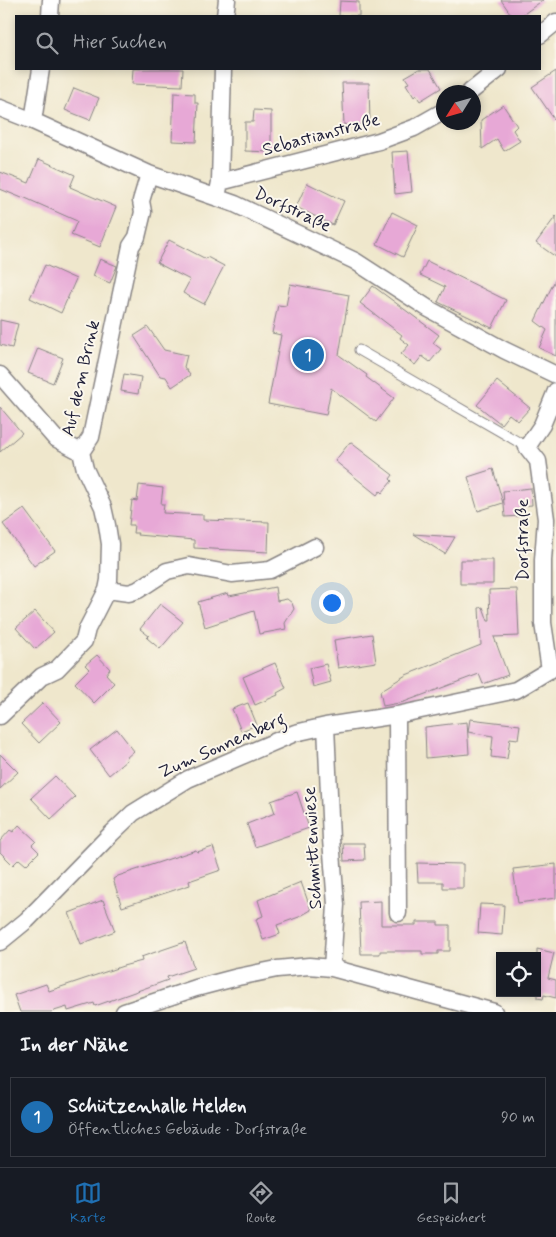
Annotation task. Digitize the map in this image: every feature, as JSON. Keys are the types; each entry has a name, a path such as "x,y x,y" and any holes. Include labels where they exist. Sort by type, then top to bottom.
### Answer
{"street":[{"path":"50,15 52,0"},
{"path":"226,15 227,0"},
{"path":"541,34 556,22"},
{"path":"33,121 41,70"},
{"path":"218,189 223,70"},
{"path":"479,85 498,70"},
{"name":"Dorfstraße","path":"0,108 149,174 218,189 355,261 429,309 504,350 556,375"},
{"name":"Sebastianstraße","path":"218,189 379,141 414,128 436,116"},
{"name":"Auf dem Brink","path":"0,716 42,676 57,669 84,641 87,630 107,590 110,544 107,525 103,507 85,469 82,452 91,438 131,246 137,237 143,212 141,201 149,174"},
{"path":"0,375 55,438 82,452"},
{"path":"527,447 542,425 556,391"},
{"name":"Dorfstraße","path":"527,447 538,461 546,519 542,560 543,623 553,668"},
{"path":"107,590 129,592 138,590 167,571 188,566 232,574 270,570 315,547"},
{"name":"Zum Sonnenberg","path":"0,942 27,920 133,813 188,779 295,733 326,726 397,715 516,690 553,668"},
{"path":"397,715 398,913"},
{"name":"Schmittenwiese","path":"326,726 336,906 332,968"},
{"path":"124,1012 196,988 238,977 277,969 308,966 332,968 494,1012"}],"lane":[{"path":"359,350 527,447"}],"building":[{"path":"501,0 543,0 522,15 511,15"},
{"path":"340,1 359,2 359,15 339,15"},
{"path":"133,70 183,70 182,86 132,84"},
{"path":"417,70 431,70 439,85 436,85 436,91 420,101 416,95 414,97 406,84 409,83 405,77"},
{"path":"556,71 556,122 532,87"},
{"path":"342,83 369,83 370,125 344,125"},
{"path":"74,88 99,98 90,120 65,110"},
{"path":"174,93 195,94 195,103 198,103 196,142 172,141"},
{"path":"503,105 517,126 513,130 520,141 504,151 497,139 482,149 481,120"},
{"path":"254,110 271,111 271,152 245,151 245,122 253,122"},
{"path":"408,151 412,192 395,194 392,152"},
{"path":"39,159 75,175 70,187 116,207 100,247 71,235 77,221 0,189 0,172 29,183"},
{"path":"307,183 344,201 333,225 296,207"},
{"path":"392,212 418,225 403,257 377,244"},
{"path":"556,216 556,257 536,243"},
{"path":"169,240 224,266 204,304 183,293 190,280 157,263"},
{"path":"100,259 117,266 110,283 93,276"},
{"path":"427,261 506,300 492,328 438,302 445,287 420,275"},
{"path":"45,265 76,279 61,313 30,298"},
{"path":"556,278 556,356 539,348 547,330 535,321"},
{"path":"290,284 349,295 339,355 394,398 376,422 331,388 326,415 268,404 281,335 272,333 278,305 286,306"},
{"path":"373,286 439,335 433,343 441,349 430,362 422,356 415,365 401,354 409,345 400,338 402,335 360,303"},
{"path":"0,320 18,324 12,348 0,345"},
{"path":"148,327 164,350 187,355 184,367 190,375 172,387 166,377 160,376 134,336"},
{"path":"38,348 63,358 53,383 28,373"},
{"path":"124,374 141,377 138,394 121,391"},
{"path":"497,381 530,408 518,421 509,414 501,424 477,405"},
{"path":"0,407 22,433 0,452"},
{"path":"350,442 393,475 390,479 392,481 382,493 380,491 377,495 335,461"},
{"path":"493,469 503,503 478,511 468,477"},
{"path":"139,485 163,488 161,504 164,504 163,513 203,515 203,520 269,522 268,552 194,548 194,540 137,535 138,533 133,533 134,525 129,525 132,500 137,501"},
{"path":"531,488 532,505 521,506 521,516 505,517 503,491"},
{"path":"24,509 55,551 34,566 3,524"},
{"path":"413,534 455,537 445,554"},
{"path":"460,560 493,560 493,584 460,584"},
{"path":"275,587 277,601 287,599 292,603 294,609 285,623 286,629 259,634 254,611 205,627 198,602 228,593 229,596"},
{"path":"517,589 519,636 494,637 508,675 483,684 479,674 404,702 383,706 380,691 406,675 481,645 479,608 483,607 488,621 490,621 489,590"},
{"path":"160,604 183,622 160,649 140,629"},
{"path":"35,611 54,632 35,649 16,628"},
{"path":"372,634 376,662 338,668 334,640"},
{"path":"97,655 110,669 106,674 114,683 94,703 75,683 89,669 85,665"},
{"path":"275,663 286,688 277,693 278,695 255,705 243,677"},
{"path":"326,664 331,682 313,687 309,668"},
{"path":"43,703 61,722 39,743 21,724"},
{"path":"248,703 257,725 241,731 232,709"},
{"path":"470,719 520,725 518,739 510,738 507,759 491,757 493,736 468,732"},
{"path":"467,722 469,754 426,758 425,727"},
{"path":"117,729 134,751 126,758 127,760 109,775 90,750"},
{"path":"0,754 18,772 0,789"},
{"path":"55,776 75,797 51,819 31,798"},
{"path":"297,792 309,828 255,847 247,824 275,813 271,801"},
{"path":"19,825 36,841 32,845 39,852 26,865 19,859 13,865 0,852 0,841 10,830 13,832"},
{"path":"343,843 364,843 365,860 344,861"},
{"path":"213,847 221,870 189,881 190,885 122,907 113,879 196,850 197,852"},
{"path":"417,863 463,864 463,888 443,888 443,882 418,882"},
{"path":"556,864 556,898 518,903 513,869"},
{"path":"301,882 311,910 299,917 277,925 280,934 263,940 256,919 263,916 258,900"},
{"path":"103,900 115,931 81,944 69,913"},
{"path":"381,901 381,925 416,925 416,922 438,922 438,925 450,925 450,951 438,951 438,954 422,954 422,951 380,951 380,954 361,954 359,902"},
{"path":"480,904 504,905 502,935 478,933"},
{"path":"185,942 194,968 167,977 168,980 95,1006 94,1003 68,1011 67,1007 51,1012 20,1012 14,995 46,984 49,991 142,961 141,957"},
{"path":"537,949 554,953 548,978 556,980 556,998 544,995 543,999 537,998 541,997 541,952 537,952"}],"place":[{"name":"Schützenhalle Helden","path":"308,355"}]}
